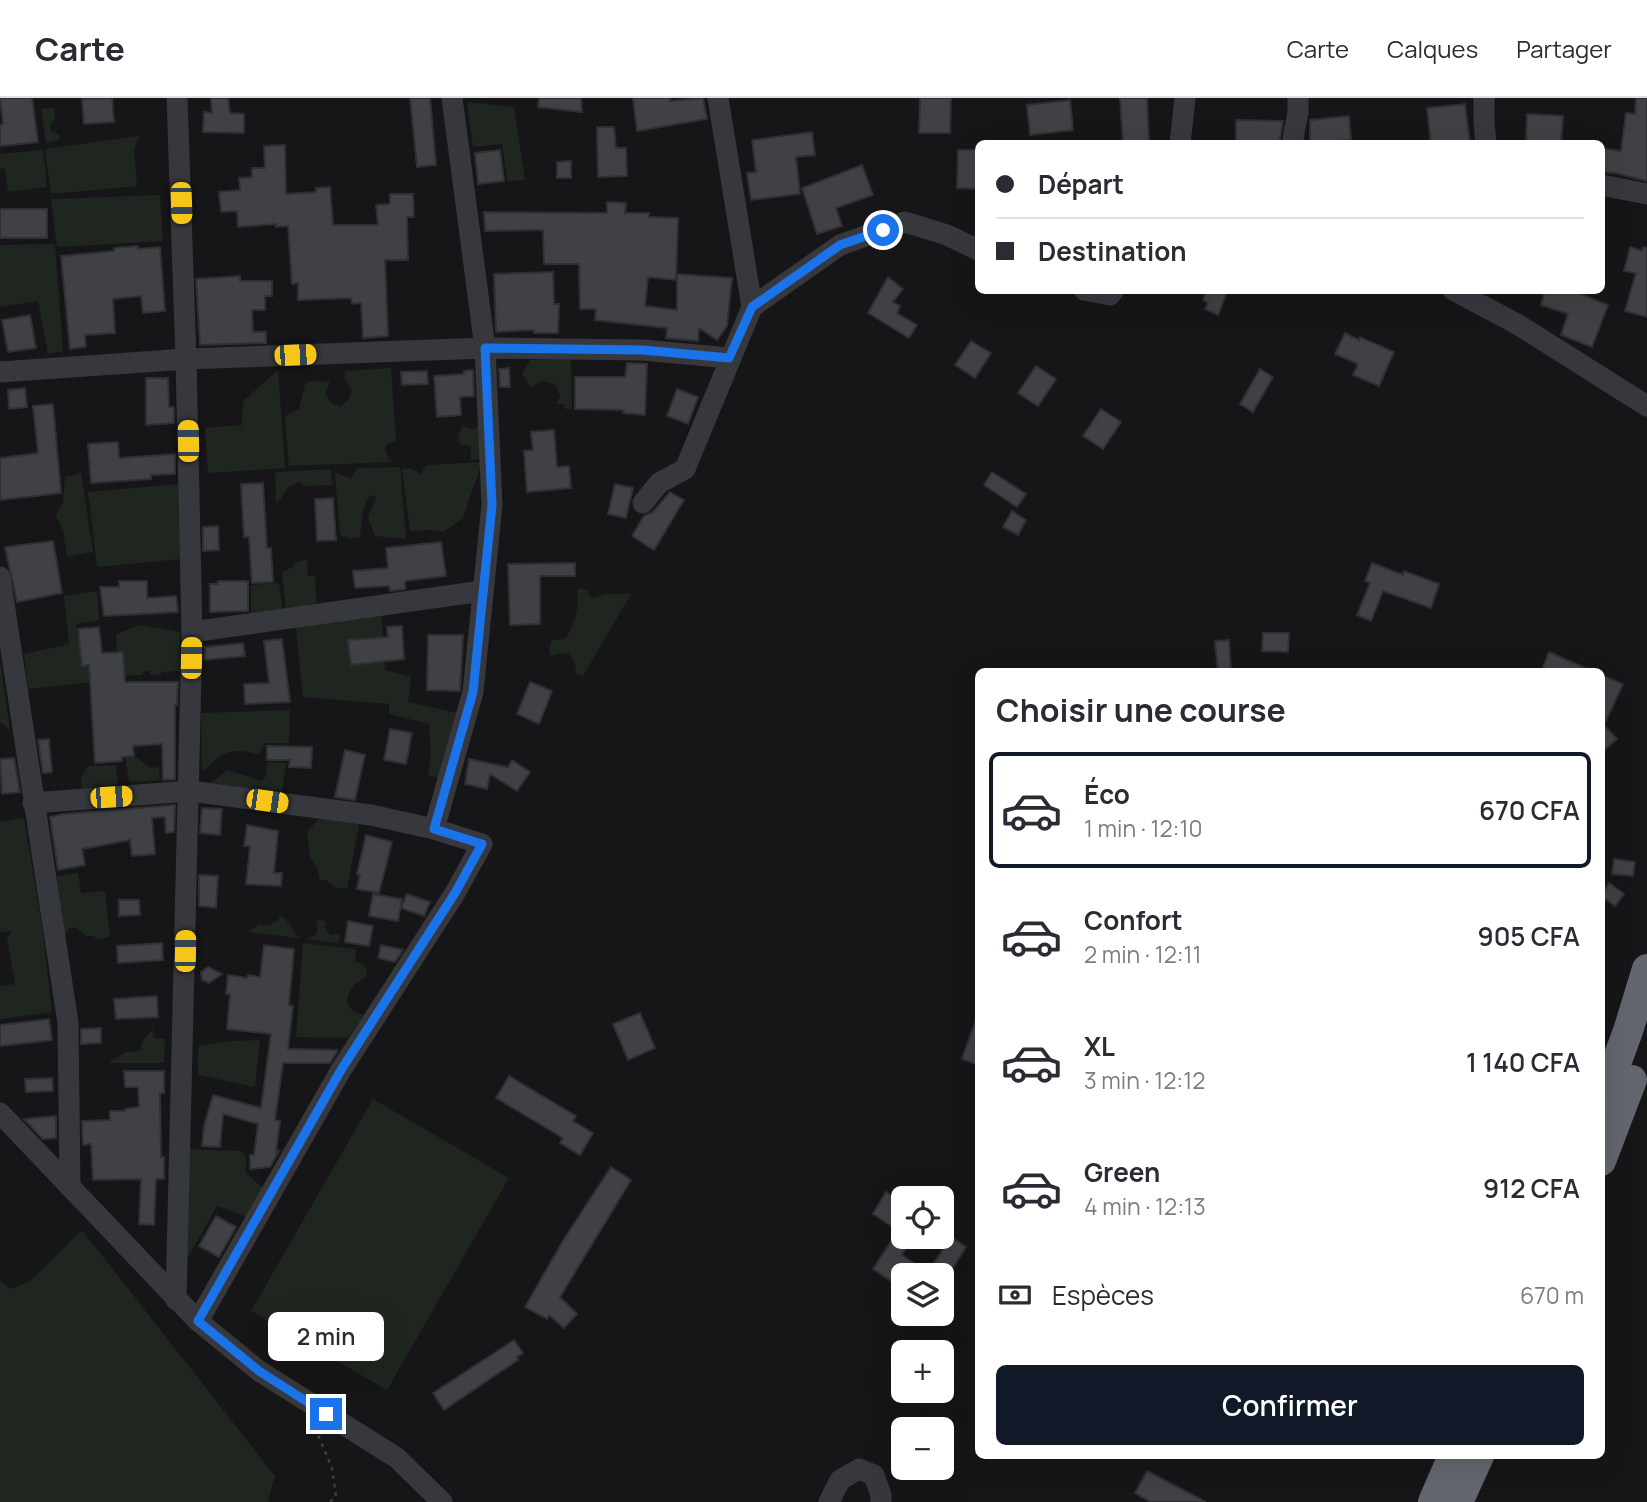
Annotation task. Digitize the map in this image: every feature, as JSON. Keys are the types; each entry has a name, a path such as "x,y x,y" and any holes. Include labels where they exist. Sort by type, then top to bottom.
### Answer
{"highway":[{"path":"1605,1094 1629,1031 1647,968"},
{"path":"1605,1150 1647,1040"},
{"path":"1433,1502 1452,1459"},
{"path":"1458,1502 1478,1459"}],"street":[{"path":"176,1300 192,632 177,98"},
{"path":"434,829 473,692 492,505 485,348 452,98"},
{"path":"718,98 752,307"},
{"path":"1180,140 1185,98"},
{"path":"1293,140 1298,98"},
{"path":"1484,98 1486,140"},
{"path":"1605,186 1647,194"},
{"path":"643,503 659,483 685,469 752,307 840,245 905,222 947,235 975,249"},
{"path":"1461,294 1517,324 1647,405"},
{"path":"0,372 186,359 485,348 643,350 729,358"},
{"path":"0,577 68,1023 70,1187"},
{"path":"192,632 482,591"},
{"path":"33,803 190,791 371,815 434,829 482,844 455,893 341,1070 198,1321"},
{"path":"0,1113 198,1321 259,1371 397,1458 442,1502"},
{"path":"829,1502 840,1480 859,1469 874,1475 881,1502"}],"path":[{"path":"303,1400 332,1468 336,1496 330,1502"}],"shaded area":[{"path":"467,102 514,107 525,180 507,181 502,144 473,147"},
{"path":"55,108 55,118 50,126 51,131 59,134 60,140 46,143 41,109"},
{"path":"139,136 134,150 137,186 51,194 45,149"},
{"path":"43,150 47,187 8,192 5,168 0,169 0,154"},
{"path":"160,195 163,241 57,247 51,199"},
{"path":"55,244 63,351 48,354 38,301 0,307 0,245"},
{"path":"571,359 572,409 565,409 564,404 556,404 560,396 555,384 542,381 531,387 522,374 530,360"},
{"path":"391,368 396,441 387,444 385,449 389,460 394,462 289,466 285,416 299,409 305,384 312,381 330,382 325,392 330,402 340,407 349,399 352,389 345,380 345,371"},
{"path":"278,370 285,468 208,473 205,428 242,425 243,401"},
{"path":"479,425 481,459 471,460 471,446 461,445 458,437 462,426 474,429"},
{"path":"482,462 463,518 443,532 410,531 402,469 411,468 421,474 426,465"},
{"path":"400,467 406,539 375,536 368,517 377,495 368,497 362,515 360,537 350,539 340,535 335,472 351,479 357,468"},
{"path":"331,469 332,485 304,486 300,482 288,488 276,503 275,472"},
{"path":"81,473 93,552 67,557 63,530 56,515 63,502 65,477"},
{"path":"178,484 180,559 97,567 88,492"},
{"path":"307,559 308,576 315,576 317,607 286,610 282,572 293,567 294,563"},
{"path":"279,583 283,613 251,615 251,585"},
{"path":"579,589 587,589 592,598 607,594 631,594 583,676 576,674 575,663 569,654 551,656 549,650 552,640 565,639 572,627"},
{"path":"97,591 99,620 76,624 82,666 108,664 107,652 111,652 113,680 28,689 24,654 69,644 64,596"},
{"path":"381,608 385,670 411,677 408,702 463,714 443,780 428,775 431,758 429,724 389,714 389,704 303,697 295,620","holes":["371,638 374,663 351,665 348,641"]},
{"path":"140,625 180,632 181,671 161,672 161,675 143,671 143,675 122,676 118,672 116,634"},
{"path":"0,660 10,730 0,722"},
{"path":"290,710 289,743 265,743 259,754 233,751 216,759 202,772 201,713"},
{"path":"136,757 150,768 159,767 160,780 129,782 125,758"},
{"path":"268,762 286,763 282,793 210,783 228,770 262,781"},
{"path":"116,765 118,785 82,789 81,777 88,766"},
{"path":"24,818 42,925 52,1012 0,1019 0,986 15,984 7,938 12,931 0,932 0,822"},
{"path":"320,818 359,824 347,889 334,887 326,880 320,880 316,865 310,857 307,832"},
{"path":"78,873 81,893 105,891 110,937 97,939 87,936 75,927 69,928 63,938 57,876"},
{"path":"281,916 299,937 303,938 317,934 317,921 322,920 326,922 325,927 330,935 340,934 338,943 249,932 259,924 271,924"},
{"path":"303,943 354,949 355,961 364,965 367,970 366,975 353,986 348,996 348,1005 358,1014 364,1015 348,1038 296,1037"},
{"path":"153,1029 154,1038 165,1039 164,1063 109,1063 125,1052 140,1050 143,1040"},
{"path":"260,1040 255,1087 198,1075 198,1046"},
{"path":"373,1099 509,1178 387,1390 251,1311"},
{"path":"187,1149 241,1151 246,1157 246,1173 264,1189 248,1217 217,1206 182,1268"},
{"path":"82,1230 275,1476 268,1502 0,1502 0,1281 11,1289 29,1282"}],"building":[{"path":"0,98 32,98 38,142 0,146 0,125 3,124"},
{"path":"112,98 114,122 84,124 82,99"},
{"path":"211,98 228,98 230,113 244,114 244,133 203,132 204,112 212,113"},
{"path":"410,98 430,98 436,165 417,167"},
{"path":"539,98 581,98 582,112 538,107"},
{"path":"633,98 670,98 670,101 703,98 707,119 637,131"},
{"path":"920,98 951,98 950,133 919,133"},
{"path":"1120,98 1147,98 1149,140 1123,140"},
{"path":"1636,98 1647,98 1647,181 1605,172 1605,149 1621,151 1626,113 1635,114"},
{"path":"1070,100 1073,130 1030,135 1027,105"},
{"path":"1465,104 1470,140 1431,140 1427,108"},
{"path":"1527,114 1563,116 1561,140 1526,140"},
{"path":"1349,116 1351,140 1310,140 1310,120"},
{"path":"1236,120 1283,121 1280,140 1236,140"},
{"path":"597,127 614,127 616,148 626,148 627,176 598,177"},
{"path":"812,132 815,155 796,157 800,194 751,200 747,173 756,172 752,140"},
{"path":"285,145 286,194 316,192 316,188 330,187 333,225 378,225 376,205 390,204 390,194 413,194 414,217 407,217 408,260 385,260 388,336 363,338 361,303 352,304 351,298 298,300 298,283 292,284 288,226 276,227 276,224 238,227 237,211 221,212 219,192 240,190 239,178 252,177 252,168 265,168 264,146"},
{"path":"500,150 504,181 478,184 475,153"},
{"path":"958,150 975,150 975,189 957,188"},
{"path":"571,161 571,178 557,178 557,162"},
{"path":"862,165 873,195 836,208 842,226 817,234 802,188"},
{"path":"607,202 626,203 625,213 649,213 649,217 678,218 676,280 648,277 645,306 677,310 677,274 732,278 727,326 717,340 699,328 698,341 666,338 667,328 595,320 596,309 580,309 579,264 544,264 543,230 485,231 484,212 607,213"},
{"path":"0,209 47,209 47,238 0,238"},
{"path":"138,246 138,249 160,247 165,311 143,313 141,296 113,299 115,333 85,335 86,347 70,349 61,256"},
{"path":"1630,247 1642,251 1643,247 1647,248 1647,317 1625,311 1636,273 1624,271"},
{"path":"553,272 554,304 559,304 558,333 534,333 534,330 496,332 494,274"},
{"path":"240,276 240,281 272,281 272,296 265,296 265,310 252,310 253,332 266,332 266,343 200,345 196,279"},
{"path":"888,277 903,289 893,302 900,306 897,313 917,325 909,338 868,313"},
{"path":"1205,294 1226,294 1218,315 1205,309 1208,303 1203,300"},
{"path":"1544,294 1581,294 1608,305 1592,347 1561,335 1568,314 1541,305"},
{"path":"30,315 36,348 8,352 2,320"},
{"path":"1345,333 1394,352 1379,386 1353,375 1358,364 1335,354"},
{"path":"971,341 991,353 975,378 955,365"},
{"path":"627,363 647,364 645,415 623,413 624,410 575,409 575,377 625,377"},
{"path":"1036,366 1056,379 1038,406 1018,393"},
{"path":"509,368 510,387 500,387 499,369"},
{"path":"1260,369 1273,377 1253,412 1240,404"},
{"path":"473,370 474,396 460,397 461,415 437,417 434,376 464,374 464,371"},
{"path":"427,371 428,384 402,385 401,372"},
{"path":"146,378 168,378 169,407 174,407 174,423 146,425"},
{"path":"25,388 27,407 9,409 8,390"},
{"path":"677,389 698,397 688,424 667,416"},
{"path":"53,404 61,493 0,500 0,458 38,453 33,406"},
{"path":"1101,409 1121,422 1103,449 1083,436"},
{"path":"554,430 557,467 569,466 571,488 527,492 524,451 533,450 531,432"},
{"path":"118,442 119,458 175,454 175,474 151,475 151,479 91,483 88,444"},
{"path":"992,472 1026,494 1017,507 984,485"},
{"path":"263,483 267,548 271,548 273,582 252,583 249,537 244,537 241,484"},
{"path":"615,484 633,488 626,518 608,514"},
{"path":"670,492 684,500 654,550 632,536 644,516 653,512"},
{"path":"333,498 336,540 317,541 315,499"},
{"path":"1012,511 1026,520 1018,535 1003,527"},
{"path":"218,526 219,550 203,551 203,527"},
{"path":"53,541 62,593 17,602 5,547"},
{"path":"441,542 446,576 405,581 405,589 390,591 389,586 355,588 353,571 388,568 386,548"},
{"path":"575,563 575,576 540,576 540,624 510,625 508,564"},
{"path":"1372,563 1403,575 1404,571 1439,584 1431,608 1383,591 1371,621 1357,615 1370,583 1365,581"},
{"path":"119,581 147,581 147,598 176,596 178,612 104,616 100,587 119,587"},
{"path":"218,581 248,581 248,611 210,612 210,584 218,584"},
{"path":"402,626 404,659 351,665 348,640 388,637 387,627"},
{"path":"99,627 102,653 123,652 125,682 178,682 175,705 175,779 163,780 162,744 133,746 134,756 122,757 122,761 95,763 89,665 82,666 78,629"},
{"path":"1263,633 1289,633 1288,652 1262,651"},
{"path":"428,635 463,635 460,691 427,690"},
{"path":"282,639 290,702 245,704 244,684 269,683 264,641"},
{"path":"1229,640 1231,668 1218,668 1215,641"},
{"path":"243,643 245,656 204,660 205,647"},
{"path":"1549,652 1585,668 1543,668"},
{"path":"1605,677 1623,684 1605,723"},
{"path":"530,682 552,691 539,724 517,714"},
{"path":"1605,726 1617,739 1605,750"},
{"path":"390,729 412,733 406,764 384,760"},
{"path":"49,739 52,772 43,773 38,740"},
{"path":"267,746 312,747 311,768 289,767 290,760 267,760"},
{"path":"345,750 365,755 355,800 335,797"},
{"path":"14,758 20,792 2,794 0,759"},
{"path":"469,759 508,767 512,760 530,772 517,791 490,774 487,789 465,784"},
{"path":"175,805 174,832 166,833 165,817 152,818 155,854 132,856 130,840 82,849 85,865 58,870 50,817"},
{"path":"202,808 222,809 220,835 200,833"},
{"path":"247,825 278,831 274,873 282,873 281,886 246,884 250,846 244,846"},
{"path":"366,835 392,842 379,893 357,889 360,875 357,874"},
{"path":"1614,859 1635,862 1633,876 1612,874"},
{"path":"199,875 218,876 216,908 199,906"},
{"path":"1609,883 1624,894 1615,906 1605,899 1605,890"},
{"path":"373,894 402,899 398,921 369,916"},
{"path":"407,894 430,902 424,916 401,908"},
{"path":"119,900 139,900 140,915 119,916"},
{"path":"348,921 373,926 369,946 345,942"},
{"path":"162,943 163,960 118,963 117,946"},
{"path":"264,945 294,949 289,1005 293,1006 288,1049 337,1052 330,1063 283,1063 275,1120 280,1121 276,1152 279,1151 270,1167 250,1169 250,1155 254,1155 258,1124 223,1114 220,1147 202,1146 204,1126 213,1095 261,1108 271,1034 227,1029 230,994 226,994 228,975 260,977"},
{"path":"381,945 403,950 395,962 378,958"},
{"path":"208,967 222,974 209,983 202,980 201,972"},
{"path":"157,996 158,1017 116,1019 114,999"},
{"path":"640,1013 655,1048 628,1060 613,1024"},
{"path":"49,1019 52,1040 0,1046 0,1025"},
{"path":"975,1022 975,1064 962,1059"},
{"path":"101,1028 101,1043 81,1044 81,1029"},
{"path":"124,1071 164,1071 164,1093 160,1093 164,1179 156,1179 154,1225 139,1224 141,1179 93,1180 91,1144 83,1145 82,1121 110,1120 110,1111 139,1107 138,1087 125,1087"},
{"path":"509,1076 576,1116 573,1121 593,1133 580,1155 560,1143 563,1138 496,1098"},
{"path":"52,1078 53,1091 26,1092 25,1079"},
{"path":"56,1116 56,1138 43,1139 24,1119"},
{"path":"611,1167 631,1180 560,1297 577,1314 564,1328 549,1315 547,1319 525,1307 564,1239"},
{"path":"886,1192 891,1196 891,1226 873,1214"},
{"path":"216,1216 236,1227 219,1257 199,1246"},
{"path":"954,1239 966,1247 954,1266 954,1263 934,1263 943,1249 954,1249"},
{"path":"891,1242 891,1249 906,1249 902,1255 914,1263 891,1263 891,1281 873,1269"},
{"path":"514,1340 523,1353 517,1357 518,1360 444,1410 433,1393"},
{"path":"1147,1471 1206,1502 1151,1502 1135,1493"}],"route":[{"path":"326,1414 259,1371 198,1321 341,1070 455,893 482,844 434,829 473,692 492,505 485,348 643,350 729,358 752,307 840,245 883,230"}]}
